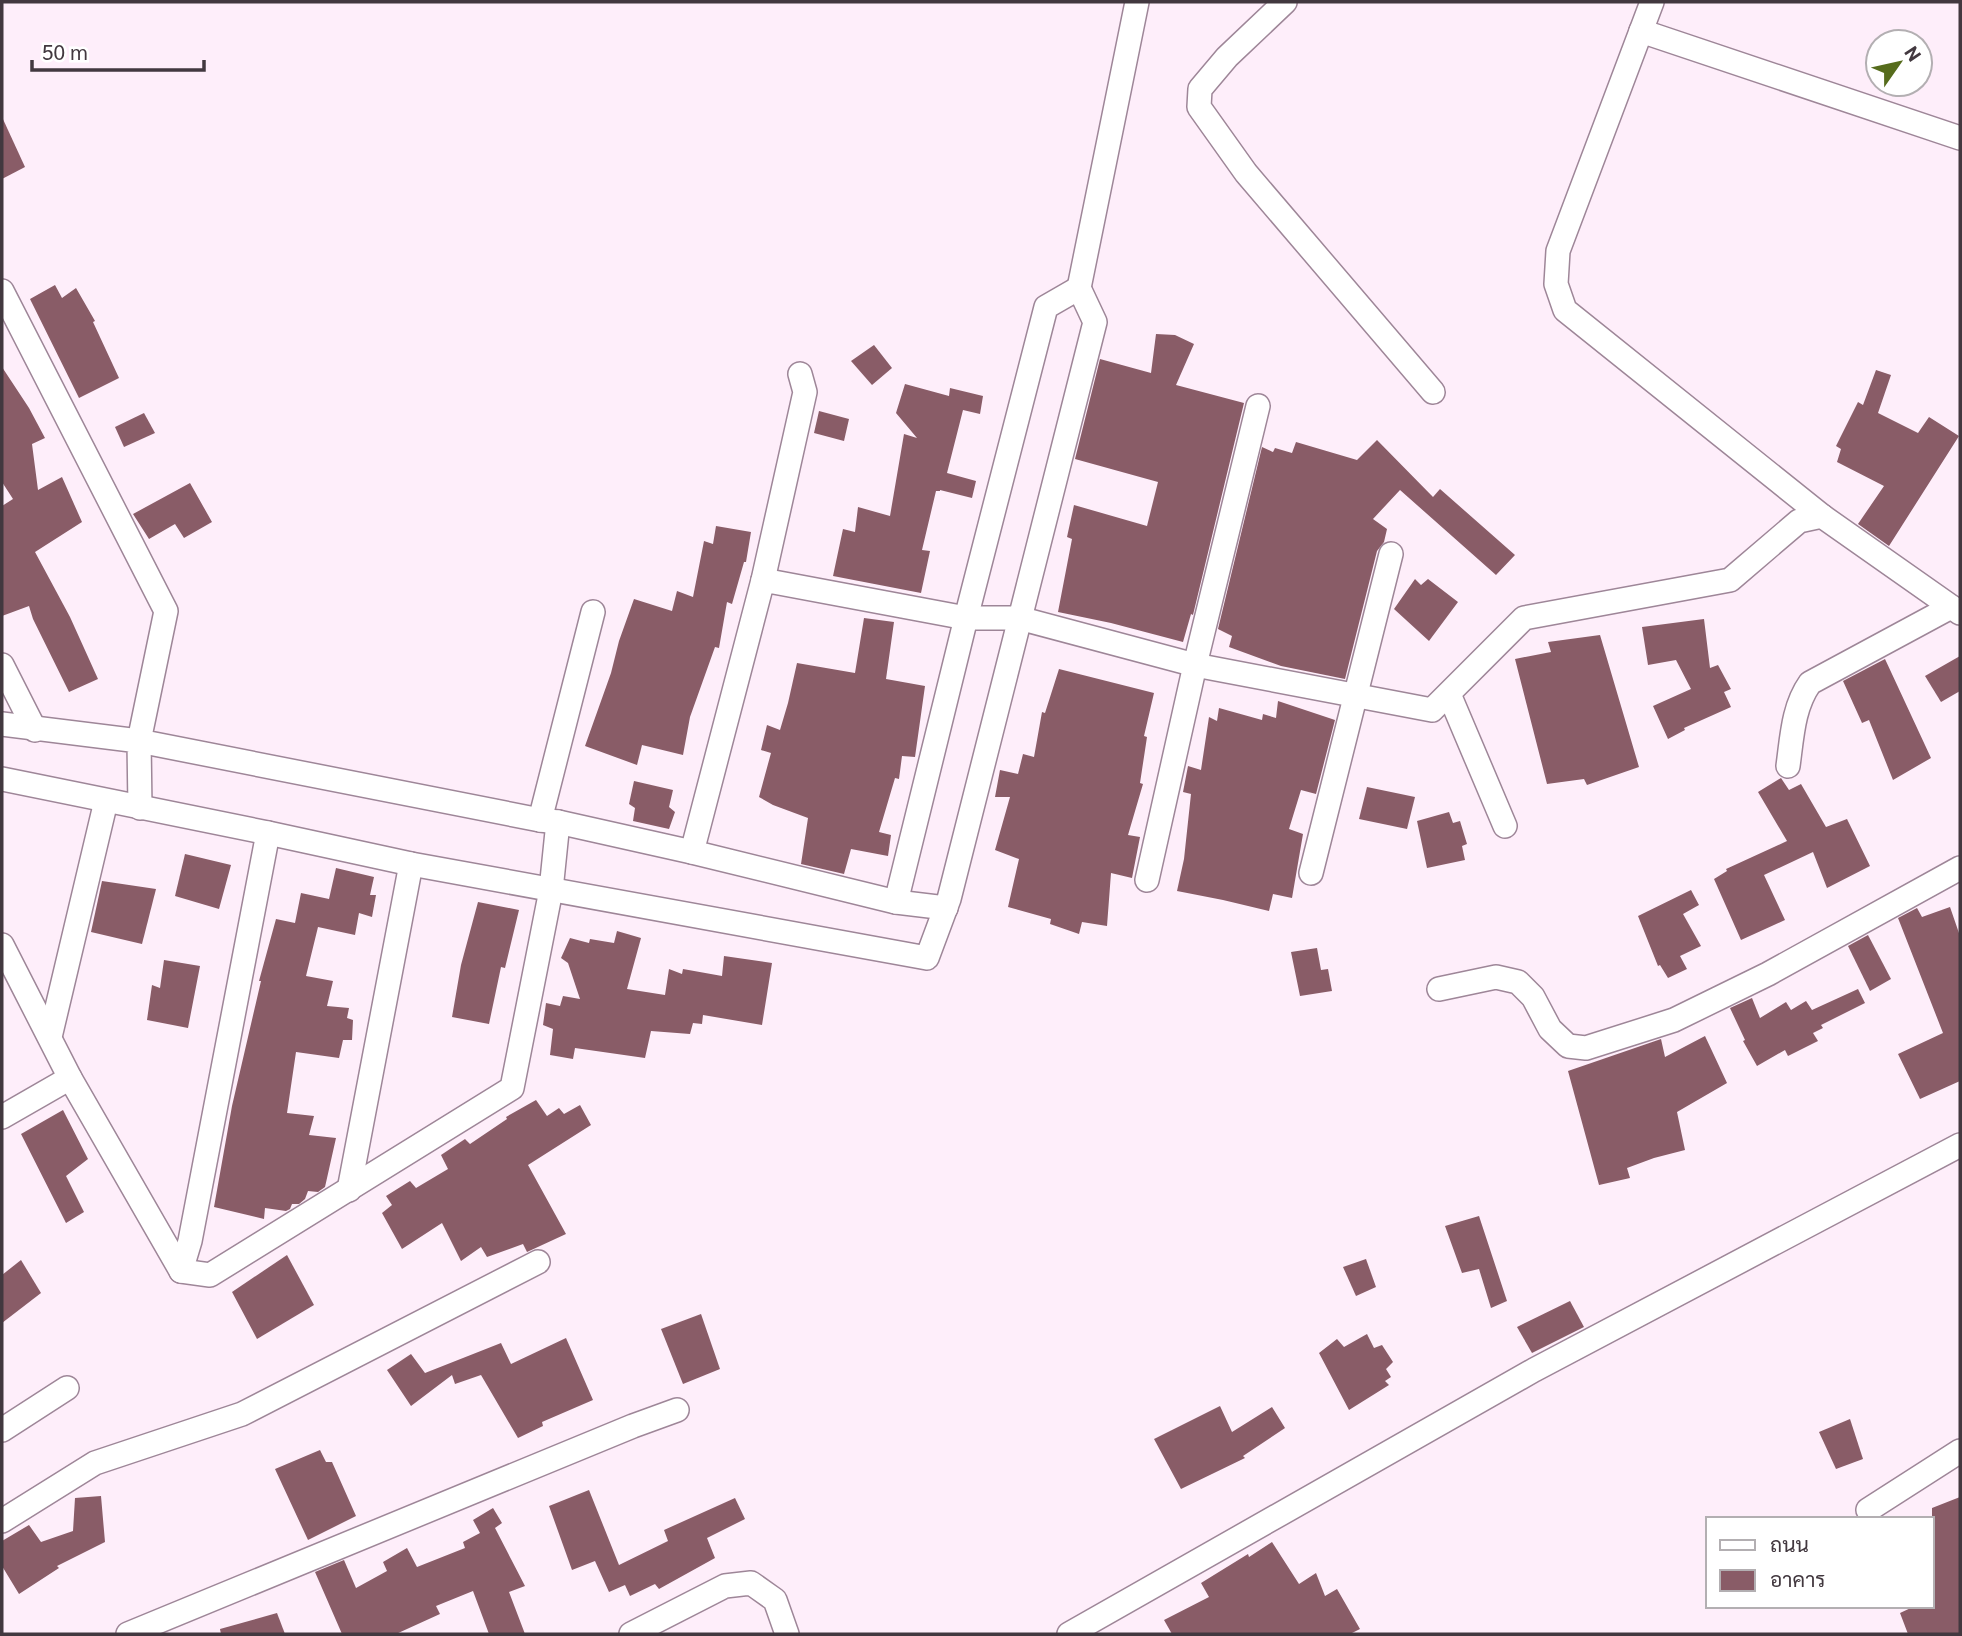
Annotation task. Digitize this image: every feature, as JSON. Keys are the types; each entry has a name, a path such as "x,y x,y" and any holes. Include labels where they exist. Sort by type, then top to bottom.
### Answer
{"street":[{"path":"2,779 411,864 927,958 946,908 1096,322 1079,288 1137,2"},
{"path":"1285,2 1227,57 1200,89 1199,107 1246,173 1433,392"},
{"path":"1652,2 1558,251 1556,284 1565,310 1822,516 1956,610 1810,683 1801,695 1797,708 1788,766"},
{"path":"1641,31 1960,138"},
{"path":"896,902 1046,307 1079,288"},
{"path":"2,291 166,611 139,741 140,808"},
{"path":"692,852 763,580 806,392 800,374"},
{"path":"1147,880 1195,665 1258,406"},
{"path":"763,580 966,618 1020,618 1195,665 1432,710 1524,618 1730,580 1799,521 1822,516"},
{"path":"1311,873 1391,554"},
{"path":"181,1270 210,1275 512,1088 551,890 549,821 593,612"},
{"path":"2,665 35,730"},
{"path":"1448,694 1505,827"},
{"path":"2,724 139,741 549,821 692,852 896,902 946,908"},
{"path":"50,1037 106,801"},
{"path":"181,1270 191,1241 268,833"},
{"path":"349,1190 411,864"},
{"path":"1439,989 1496,977 1518,982 1533,997 1550,1029 1568,1046 1586,1048 1674,1020 1768,974 1960,868"},
{"path":"2,945 70,1079 181,1270"},
{"path":"2,1118 70,1079"},
{"path":"1069,1634 1534,1370 1960,1145"},
{"path":"2,1521 95,1463 242,1414 538,1262"},
{"path":"2,1430 67,1388"},
{"path":"128,1634 677,1410"},
{"path":"1868,1510 1960,1451"},
{"path":"631,1634 725,1586 751,1583 775,1600 787,1634"}],"building":[{"path":"2,117 25,167 2,179"},
{"path":"55,285 62,298 76,288 95,321 93,322 119,378 79,398 30,299"},
{"path":"1156,334 1175,335 1194,344 1176,385 1244,403 1193,615 1191,614 1183,642 1058,612 1072,539 1067,537 1074,505 1147,526 1158,482 1075,459 1100,359 1151,373"},
{"path":"874,345 892,368 872,385 851,361"},
{"path":"2,367 45,438 32,444 38,490 62,477 82,522 35,552 70,617 98,679 69,692 29,606 2,616 2,506 13,499 2,482"},
{"path":"1876,370 1891,375 1878,413 1918,433 1929,417 1959,436 1889,546 1858,524 1884,486 1837,462 1841,449 1836,446 1858,402 1863,405"},
{"path":"905,384 949,396 950,388 983,396 980,414 963,410 947,473 976,481 972,498 936,491 922,550 930,551 921,593 833,576 843,529 855,532 858,507 890,516 904,434 917,438 896,413"},
{"path":"819,411 849,419 844,441 814,433"},
{"path":"144,413 155,433 124,447 115,427"},
{"path":"1377,440 1433,497 1440,489 1515,555 1496,575 1400,490 1373,519 1387,529 1384,542 1377,551 1345,679 1281,666 1229,647 1232,636 1218,629 1262,447 1273,452 1275,448 1292,453 1296,442 1357,460"},
{"path":"190,483 212,522 184,538 175,524 149,539 133,514"},
{"path":"716,526 751,532 746,562 732,604 727,602 719,648 715,647 690,717 683,755 642,745 637,765 585,746 634,599 672,611 677,591 693,597 704,541 713,544"},
{"path":"1415,579 1421,585 1428,579 1458,602 1429,641 1394,609"},
{"path":"864,618 894,622 886,679 925,686 915,757 902,756 899,779 895,778 879,832 891,835 888,856 851,849 844,874 801,864 808,818 759,797 771,753 761,750 767,725 780,730 797,663 855,673"},
{"path":"1704,619 1710,668 1718,665 1731,689 1724,692 1731,707 1684,728 1685,730 1668,739 1653,706 1691,689 1676,660 1648,665 1642,627"},
{"path":"1600,635 1639,767 1587,785 1584,779 1547,784 1515,659 1551,652 1548,642"},
{"path":"1960,656 1960,691 1941,702 1925,676"},
{"path":"1885,659 1931,758 1893,780 1869,720 1862,723 1843,681"},
{"path":"1059,669 1154,693 1144,736 1147,737 1140,783 1143,784 1128,835 1140,837 1132,878 1111,873 1107,926 1082,922 1079,934 1050,924 1051,919 1008,907 1019,859 995,850 1010,797 995,797 1000,770 1018,774 1023,754 1034,757 1042,712 1045,713"},
{"path":"1278,701 1335,720 1316,794 1301,790 1289,829 1303,834 1292,898 1273,894 1269,911 1177,891 1184,859 1191,794 1183,792 1188,766 1201,770 1209,717 1217,721 1219,708 1262,720 1263,714 1276,718"},
{"path":"1781,778 1789,790 1801,784 1826,827 1847,819 1870,866 1827,888 1813,852 1764,875 1785,920 1741,940 1714,879 1727,871 1726,869 1787,841 1758,792"},
{"path":"634,781 673,790 669,807 675,812 669,829 633,821 635,808 629,804"},
{"path":"1367,787 1415,797 1407,829 1359,819"},
{"path":"1449,812 1453,823 1460,821 1467,844 1462,846 1465,860 1427,868 1417,821"},
{"path":"185,854 231,865 219,909 175,896"},
{"path":"336,868 374,877 370,895 376,895 372,917 359,913 355,935 318,927 306,976 333,981 327,1006 349,1008 347,1018 353,1020 352,1040 343,1040 339,1058 296,1052 287,1113 314,1116 309,1135 336,1138 325,1187 318,1192 308,1191 305,1199 299,1204 292,1204 286,1211 265,1208 264,1219 214,1207 232,1106 259,981 276,919 295,923 301,893 329,899"},
{"path":"102,881 156,889 142,944 91,932"},
{"path":"1691,890 1699,905 1683,914 1701,946 1680,956 1687,969 1668,978 1660,965 1658,966 1638,916"},
{"path":"478,902 519,910 505,968 501,967 489,1024 452,1017 461,965"},
{"path":"1950,907 1960,936 1960,1081 1920,1099 1898,1054 1943,1033 1898,918 1917,908 1922,917"},
{"path":"617,931 641,938 627,989 665,995 669,969 682,974 683,969 722,976 724,956 772,963 762,1025 703,1015 702,1024 693,1023 690,1034 651,1031 645,1058 575,1048 573,1059 550,1055 553,1029 543,1025 546,1003 560,1006 563,996 580,999 568,963 561,958 570,938 589,943 590,939 614,943"},
{"path":"1868,935 1891,979 1870,991 1848,946"},
{"path":"1317,948 1321,970 1328,969 1332,991 1300,996 1291,952"},
{"path":"164,960 200,966 188,1028 147,1020 152,985 160,988"},
{"path":"1858,989 1865,1003 1821,1025 1823,1028 1813,1033 1818,1041 1788,1056 1785,1050 1757,1066 1743,1041 1745,1040 1730,1008 1752,998 1760,1018 1786,1002 1791,1010 1806,1001 1812,1010"},
{"path":"1705,1036 1727,1083 1677,1112 1685,1150 1627,1168 1630,1178 1599,1185 1568,1071 1661,1039 1665,1057"},
{"path":"536,1100 547,1116 559,1108 564,1114 580,1105 591,1125 528,1165 566,1234 527,1252 523,1244 487,1257 481,1247 461,1261 442,1223 402,1249 382,1213 392,1205 386,1196 410,1181 416,1188 448,1169 441,1155 465,1139 470,1144 507,1119 506,1117"},
{"path":"63,1110 88,1159 66,1176 84,1212 66,1223 21,1134"},
{"path":"1479,1216 1507,1301 1491,1308 1479,1269 1462,1273 1445,1226"},
{"path":"287,1255 314,1305 257,1339 232,1292"},
{"path":"1366,1259 1376,1287 1356,1296 1343,1267"},
{"path":"21,1260 41,1293 2,1323 2,1275"},
{"path":"1570,1301 1584,1327 1532,1353 1517,1327"},
{"path":"701,1314 720,1369 683,1384 661,1329"},
{"path":"1367,1334 1374,1348 1382,1345 1393,1362 1386,1369 1391,1377 1385,1381 1389,1385 1349,1410 1319,1353 1337,1339 1344,1347"},
{"path":"566,1338 593,1400 542,1422 543,1426 518,1438 481,1375 455,1384 452,1375 411,1406 387,1370 411,1354 425,1373 501,1343 511,1364"},
{"path":"1220,1406 1232,1432 1272,1407 1285,1428 1243,1456 1245,1458 1181,1489 1154,1439"},
{"path":"1850,1419 1863,1459 1836,1469 1819,1432"},
{"path":"320,1450 326,1462 332,1462 356,1516 308,1540 275,1469"},
{"path":"589,1490 619,1565 668,1541 664,1530 735,1498 745,1519 707,1538 715,1558 659,1589 655,1584 630,1596 625,1585 609,1592 595,1561 572,1570 549,1506"},
{"path":"101,1496 105,1542 57,1566 59,1568 19,1594 2,1566 2,1541 29,1525 41,1542 73,1531 75,1498"},
{"path":"1960,1497 1960,1634 1908,1634 1900,1613 1911,1608 1934,1608 1932,1508"},
{"path":"493,1508 502,1523 495,1528 525,1586 509,1592 525,1634 489,1634 473,1591 436,1606 440,1614 396,1634 342,1634 315,1572 344,1560 356,1588 387,1571 383,1562 407,1548 417,1567 465,1548 463,1542 480,1533 473,1520"},
{"path":"1272,1542 1299,1584 1316,1573 1325,1596 1337,1589 1360,1629 1350,1634 1172,1634 1164,1620 1209,1597 1201,1583"},
{"path":"277,1613 285,1634 221,1634 220,1629"}]}
